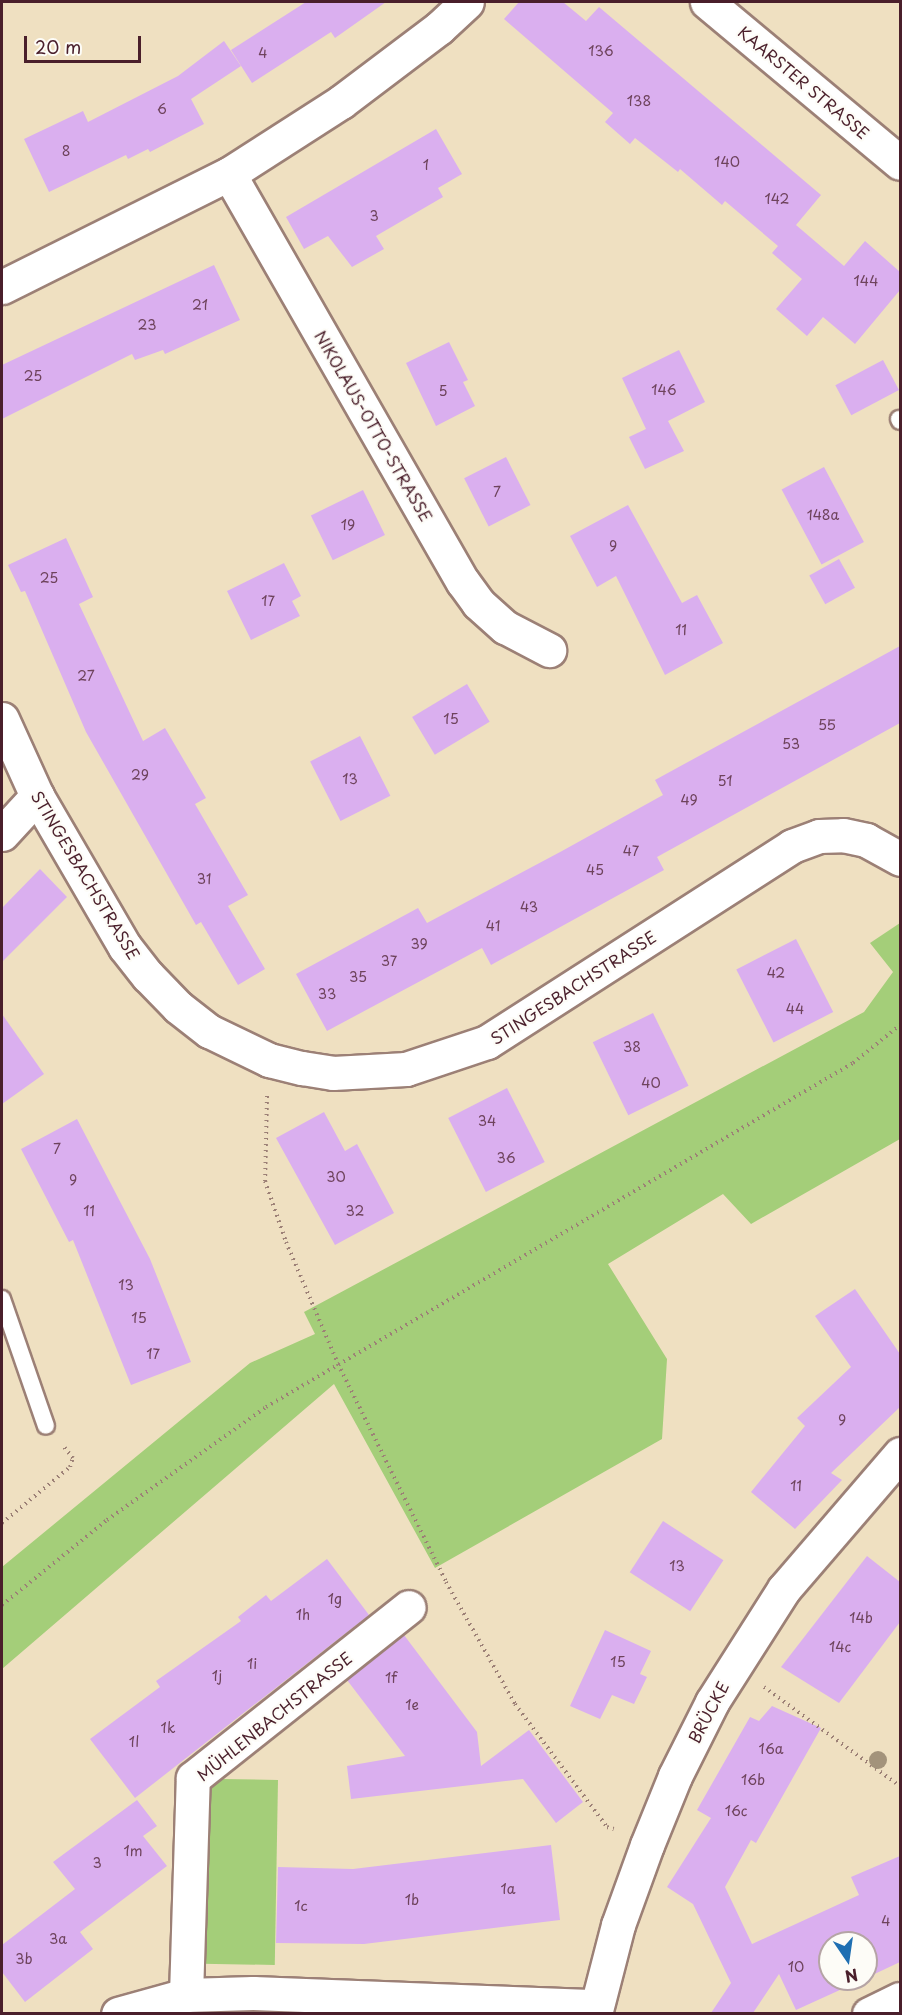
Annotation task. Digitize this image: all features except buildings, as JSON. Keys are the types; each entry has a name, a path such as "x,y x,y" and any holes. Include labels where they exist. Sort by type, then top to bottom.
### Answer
{"street":[{"path":"2,287 229,174 341,102 439,28 467,2"},
{"name":"KAARSTER STRASSE","path":"707,2 900,163"},
{"name":"NIKOLAUS-OTTO-STRASSE","path":"229,174 463,582 478,603 505,627 549,650"},
{"name":"STINGESBACHSTRASSE","path":"2,719 37,796 125,947 148,976 178,1007 209,1031 268,1060 333,1072 373,1073 446,1058 487,1042 792,846 819,836 843,835 866,840 900,859"},
{"path":"2,834 37,796"},
{"name":"BRÜCKE","path":"596,2010 618,1925 647,1845 675,1776 734,1665 784,1589 900,1454"},
{"name":"MÜHLENBACHSTRASSE","path":"186,1995 194,1778 410,1607"},
{"path":"118,2013 186,1995 253,1993 596,2010"},
{"path":"869,2013 900,1999"}],"lane":[{"path":"2,1299 46,1426"}],"path":[{"path":"2,1605 195,1454 338,1364 853,1063 900,1025"},
{"path":"268,1060 265,1181 286,1242 338,1364 446,1582 515,1704 607,1827 647,1845"},
{"path":"2,1523 73,1463 46,1426"},
{"path":"734,1665 900,1786"}],"green space":[{"path":"900,923 900,1139 751,1224 723,1194 608,1264 667,1359 662,1439 435,1568 334,1384 2,1669 2,1567 250,1363 315,1334 304,1312 864,1012 893,972 870,943"},
{"path":"205,1779 278,1780 275,1965 202,1964"}]}
